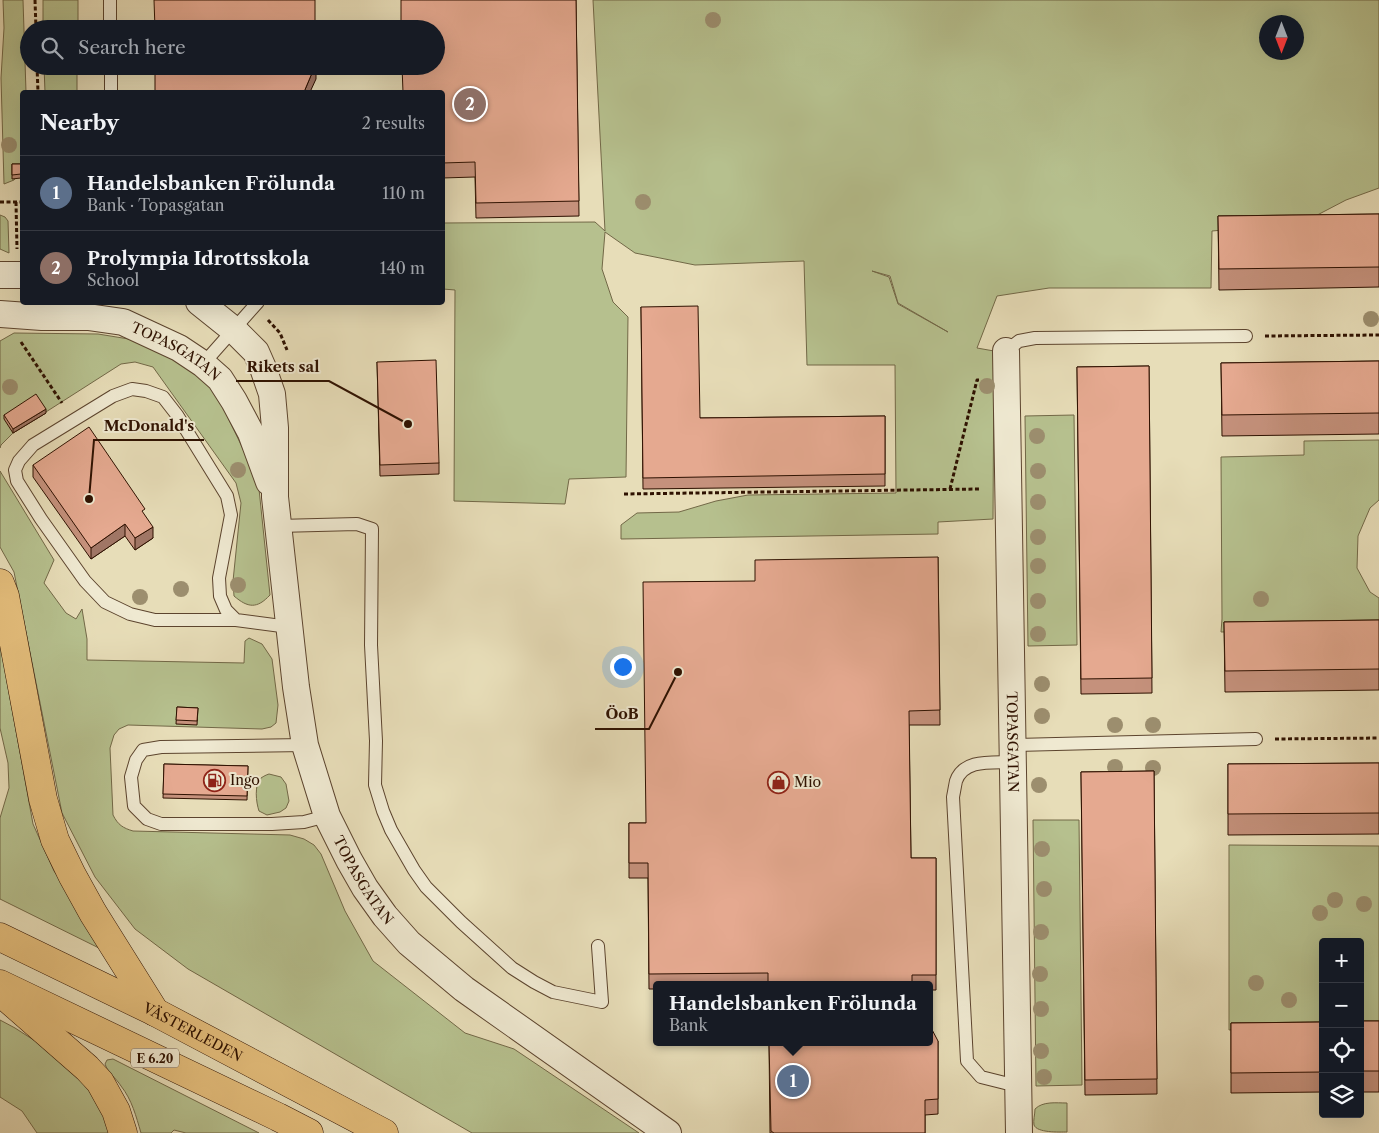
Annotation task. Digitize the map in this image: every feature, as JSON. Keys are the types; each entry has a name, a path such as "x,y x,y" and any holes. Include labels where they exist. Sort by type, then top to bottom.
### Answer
{"highway":[{"path":"0,583 6,596 42,799 55,840 80,891 155,1012"},
{"name":"VÄSTERLEDEN","path":"0,937 155,1012 384,1133"},
{"name":"E 6.20","path":"0,984 309,1133"},
{"path":"0,992 100,1082 116,1112 123,1133"}],"street":[{"path":"0,275 20,275"},
{"name":"TOPASGATAN","path":"203,305 234,330 256,352 272,394 275,428 275,497 296,687 305,744 327,816 349,860 365,888 385,916 409,943 464,989 668,1133"},
{"name":"TOPASGATAN","path":"0,314 42,317 88,317 123,322 179,348 203,364 220,379 251,433 275,497"},
{"name":"TOPASGATAN","path":"1006,351 1018,1133"}],"lane":[{"path":"110,0 110,20"},
{"path":"111,75 111,90"},
{"path":"203,364 255,305"},
{"path":"1006,351 1019,341 1035,338 1246,336"},
{"path":"236,620 226,610 220,596 219,578 231,515 227,496 177,415 163,397 146,391 132,389 114,396 34,445 19,461 16,470 17,481 41,520 85,581 105,602 130,614 155,620 236,620 290,627"},
{"path":"278,526 357,524 372,529 371,645 376,741 375,784 391,830 426,887 512,968 553,992 602,1002 598,946"},
{"path":"1018,1083 1005,1083 981,1077 967,1061 953,797 956,780 963,770 977,763 1012,754 1256,739"},
{"path":"305,744 161,747 144,750 136,760 130,777 134,806 147,819 161,824 272,824 304,822 327,816"}],"path":[{"path":"35,0 36,20"},
{"path":"37,75 38,90"},
{"path":"0,202 20,202"},
{"path":"1246,336 1379,335"},
{"path":"950,489 976,380 1007,379"},
{"path":"624,494 963,489"},
{"path":"1256,739 1379,738"}],"green space":[{"path":"3,0 23,0 24,20 20,20 20,75 25,75 26,90 20,90 20,171 14,180 4,184 1,78 4,28"},
{"path":"43,0 78,0 78,20 43,20"},
{"path":"593,0 1379,0 1379,188 1346,200 1302,223 1212,231 1211,288 1049,288 997,296 977,348 994,351 993,519 938,522 938,534 621,539 621,525 637,513 679,512 716,501 748,495 896,493 895,365 807,365 804,261 695,265 635,253 605,232 602,269 613,302 628,317 626,477 569,479 565,504 454,501 455,290 445,289 445,223 595,222 605,231","holes":["872,271 890,276 898,303 948,332 898,304 889,277"]},
{"path":"44,75 77,75 77,90 45,90"},
{"path":"0,215 8,221 9,253 0,249"},
{"path":"14,333 98,334 135,340 171,355 204,379 221,403 254,472 259,489 270,595 265,600 257,605 248,605 234,596 233,581 241,503 236,483 153,367 135,362 121,364 13,433 0,448 0,341"},
{"path":"1074,415 1077,645 1028,646 1025,416"},
{"path":"1379,440 1379,500 1370,508 1358,536 1357,568 1370,592 1379,598 1379,629 1221,632 1221,457 1304,455 1304,441"},
{"path":"0,471 54,560 44,583 66,613 76,619 82,609 87,639 87,660 244,663 245,641 249,638 262,644 272,659 278,705 276,723 271,727 262,729 128,725 119,729 114,735 110,748 113,815 119,824 133,831 290,835 304,839 314,845 321,854 345,911 373,961 465,1033 514,1049 639,1133 472,1133 188,969 135,929 95,877 62,813 14,572 0,547"},
{"path":"0,643 33,824 54,871 105,951 0,899 0,818 9,788 8,763 0,728"},
{"path":"269,774 281,777 286,784 289,801 286,808 280,812 267,815 259,811 256,794 259,781"},
{"path":"1033,820 1079,820 1082,1085 1036,1086"},
{"path":"1229,845 1379,846 1379,1036 1364,1036 1364,938 1319,938 1319,1031 1313,1024 1229,1030"},
{"path":"0,1020 57,1055 94,1096 112,1133 37,1133 22,1111 0,1097"},
{"path":"113,1059 259,1133 186,1133 174,1130 171,1133 141,1133 128,1097 105,1064 107,1060"},
{"path":"1050,1103 1067,1103 1067,1132 1044,1131 1036,1128 1034,1125 1035,1109 1038,1106"}],"building":[{"path":"154,0 315,0 315,20 155,20"},
{"path":"401,0 576,0 579,201 476,203 475,162 445,163 445,90 403,90 402,75 445,75 445,20 401,20"},
{"path":"155,75 311,75 305,90 155,90"},
{"path":"12,164 20,164 20,174 12,175"},
{"path":"1379,214 1379,267 1219,269 1218,216"},
{"path":"698,306 700,418 885,416 885,474 643,478 641,307"},
{"path":"436,360 439,463 380,465 377,362"},
{"path":"1379,361 1379,413 1222,415 1221,363"},
{"path":"1149,366 1152,678 1081,679 1077,367"},
{"path":"36,394 46,409 13,429 4,415"},
{"path":"89,427 145,509 142,511 153,527 135,538 125,524 91,548 33,465"},
{"name":"Mio","path":"938,557 940,710 909,711 911,858 936,858 936,975 912,975 912,981 768,981 768,973 649,974 648,863 629,863 629,823 646,823 643,582 755,581 755,560"},
{"path":"1379,620 1379,669 1225,671 1224,622"},
{"path":"177,707 198,708 197,721 176,720"},
{"path":"1379,763 1379,813 1228,814 1228,764"},
{"path":"164,764 248,766 247,796 163,794"},
{"path":"1154,771 1157,1079 1085,1080 1081,772"},
{"path":"1364,1021 1379,1021 1379,1071 1364,1071"},
{"path":"1319,1022 1319,1072 1231,1073 1231,1023"},
{"path":"933,1032 938,1041 938,1099 925,1100 925,1133 774,1133 771,1131 769,1046 933,1046"}],"place":[{"name":"Prolympia Idrottsskola","path":"470,104"},
{"name":"Rikets sal","path":"408,424"},
{"name":"McDonald's","path":"89,499"},
{"name":"ÖoB","path":"678,672"},
{"name":"Ingo","path":"214,780"},
{"name":"Mio","path":"778,782"},
{"name":"Handelsbanken Frölunda","path":"793,1081"}]}
